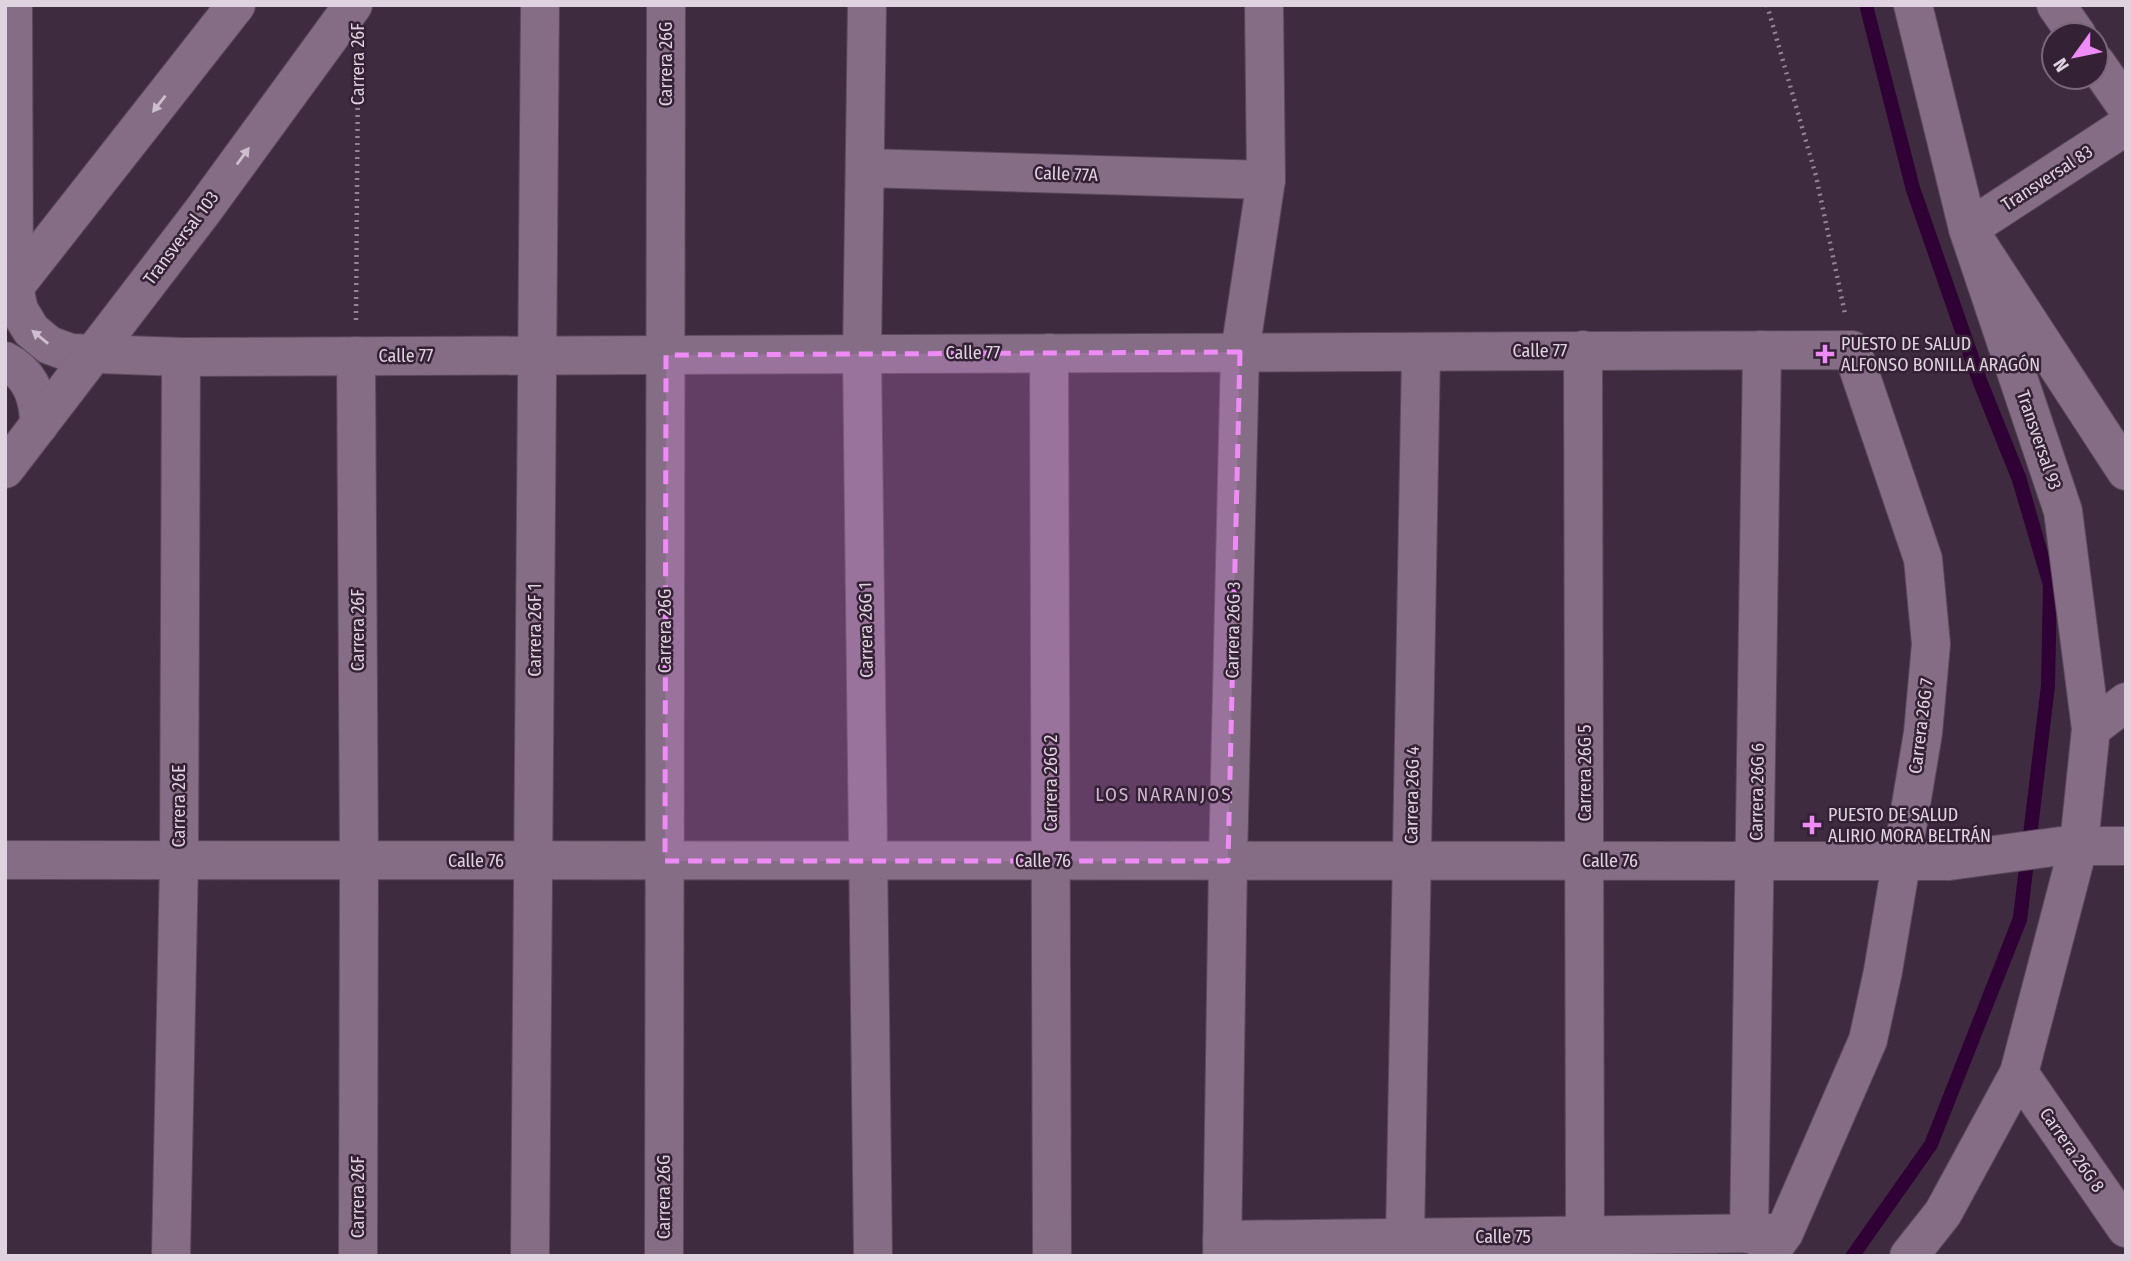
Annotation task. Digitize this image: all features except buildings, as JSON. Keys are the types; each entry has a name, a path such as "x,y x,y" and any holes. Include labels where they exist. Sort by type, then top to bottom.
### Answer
{"street":[{"name":"Calle 77","path":"13,5 10,293 31,330 49,345 71,353 181,357 1852,350"},
{"path":"200,5 201,51"},
{"path":"10,293 236,5"},
{"name":"Transversal 103","path":"5,469 202,212 353,5"},
{"name":"Carrera 26F 1","path":"530,1256 540,5"},
{"name":"Carrera 26G","path":"664,1256 666,5"},
{"name":"Carrera 26G 1","path":"867,5 862,354 873,1256"},
{"name":"Carrera 26G 3","path":"1222,1248 1240,352 1266,180 1264,5"},
{"name":"Transversal 93","path":"1909,1256 1943,1213 2019,1073 2070,845 2091,729 2063,511 1968,229 1913,5"},
{"path":"2056,5 2067,21"},
{"path":"2110,83 2126,106"},
{"name":"Transversal 83","path":"1968,229 2126,126"},
{"name":"Calle 77A","path":"865,168 1266,180"},
{"path":"1968,229 2126,471"},
{"name":"Carrera 26G 5","path":"1583,350 1585,1237"},
{"name":"Carrera 26G 6","path":"1762,350 1756,861 1766,1241"},
{"name":"Carrera 26G 7","path":"1766,1241 1868,1040 1883,971 1923,733 1931,644 1923,559 1852,350"},
{"name":"Carrera 26G 4","path":"1405,1238 1421,352"},
{"name":"Carrera 26G 2","path":"1049,353 1052,1256"},
{"name":"Carrera 26F","path":"356,356 358,1256"},
{"name":"Carrera 26E","path":"171,1256 179,861 181,357"},
{"path":"5,361 24,375 34,391 39,408 39,425"},
{"path":"2091,729 2126,702"},
{"name":"Calle 76","path":"5,860 1949,861 2070,845 2126,846"},
{"name":"Carrera 26G 8","path":"2019,1073 2126,1228"},
{"name":"Calle 75","path":"1222,1248 1405,1238 1585,1237 1766,1241"},
{"path":"2115,1256 2126,1248"}],"path":[{"path":"1767,5 1816,176 1852,350"},
{"name":"Carrera 26F","path":"356,356 358,59"}],"highlighted area":[{"path":"1240,352 1228,861 665,861 666,355"}],"shaded area":[{"path":"1859,5 1873,5 1920,187 1987,379 2026,476 2057,584 2055,686 2027,921 1937,1148 1861,1256 1844,1256 1925,1141 2013,917 2041,685 2043,586 2012,481 1973,384 1906,191"},
{"path":"1718,1252 1716,1256 1581,1256"}],"place":[{"name":"PUESTO DE SALUD ALFONSO BONILLA ARAGÓN","path":"1825,354"},
{"name":"PUESTO DE SALUD ALIRIO MORA BELTRÁN","path":"1812,825"}],"district":[{"name":"LOS NARANJOS","path":"1164,794"}]}
